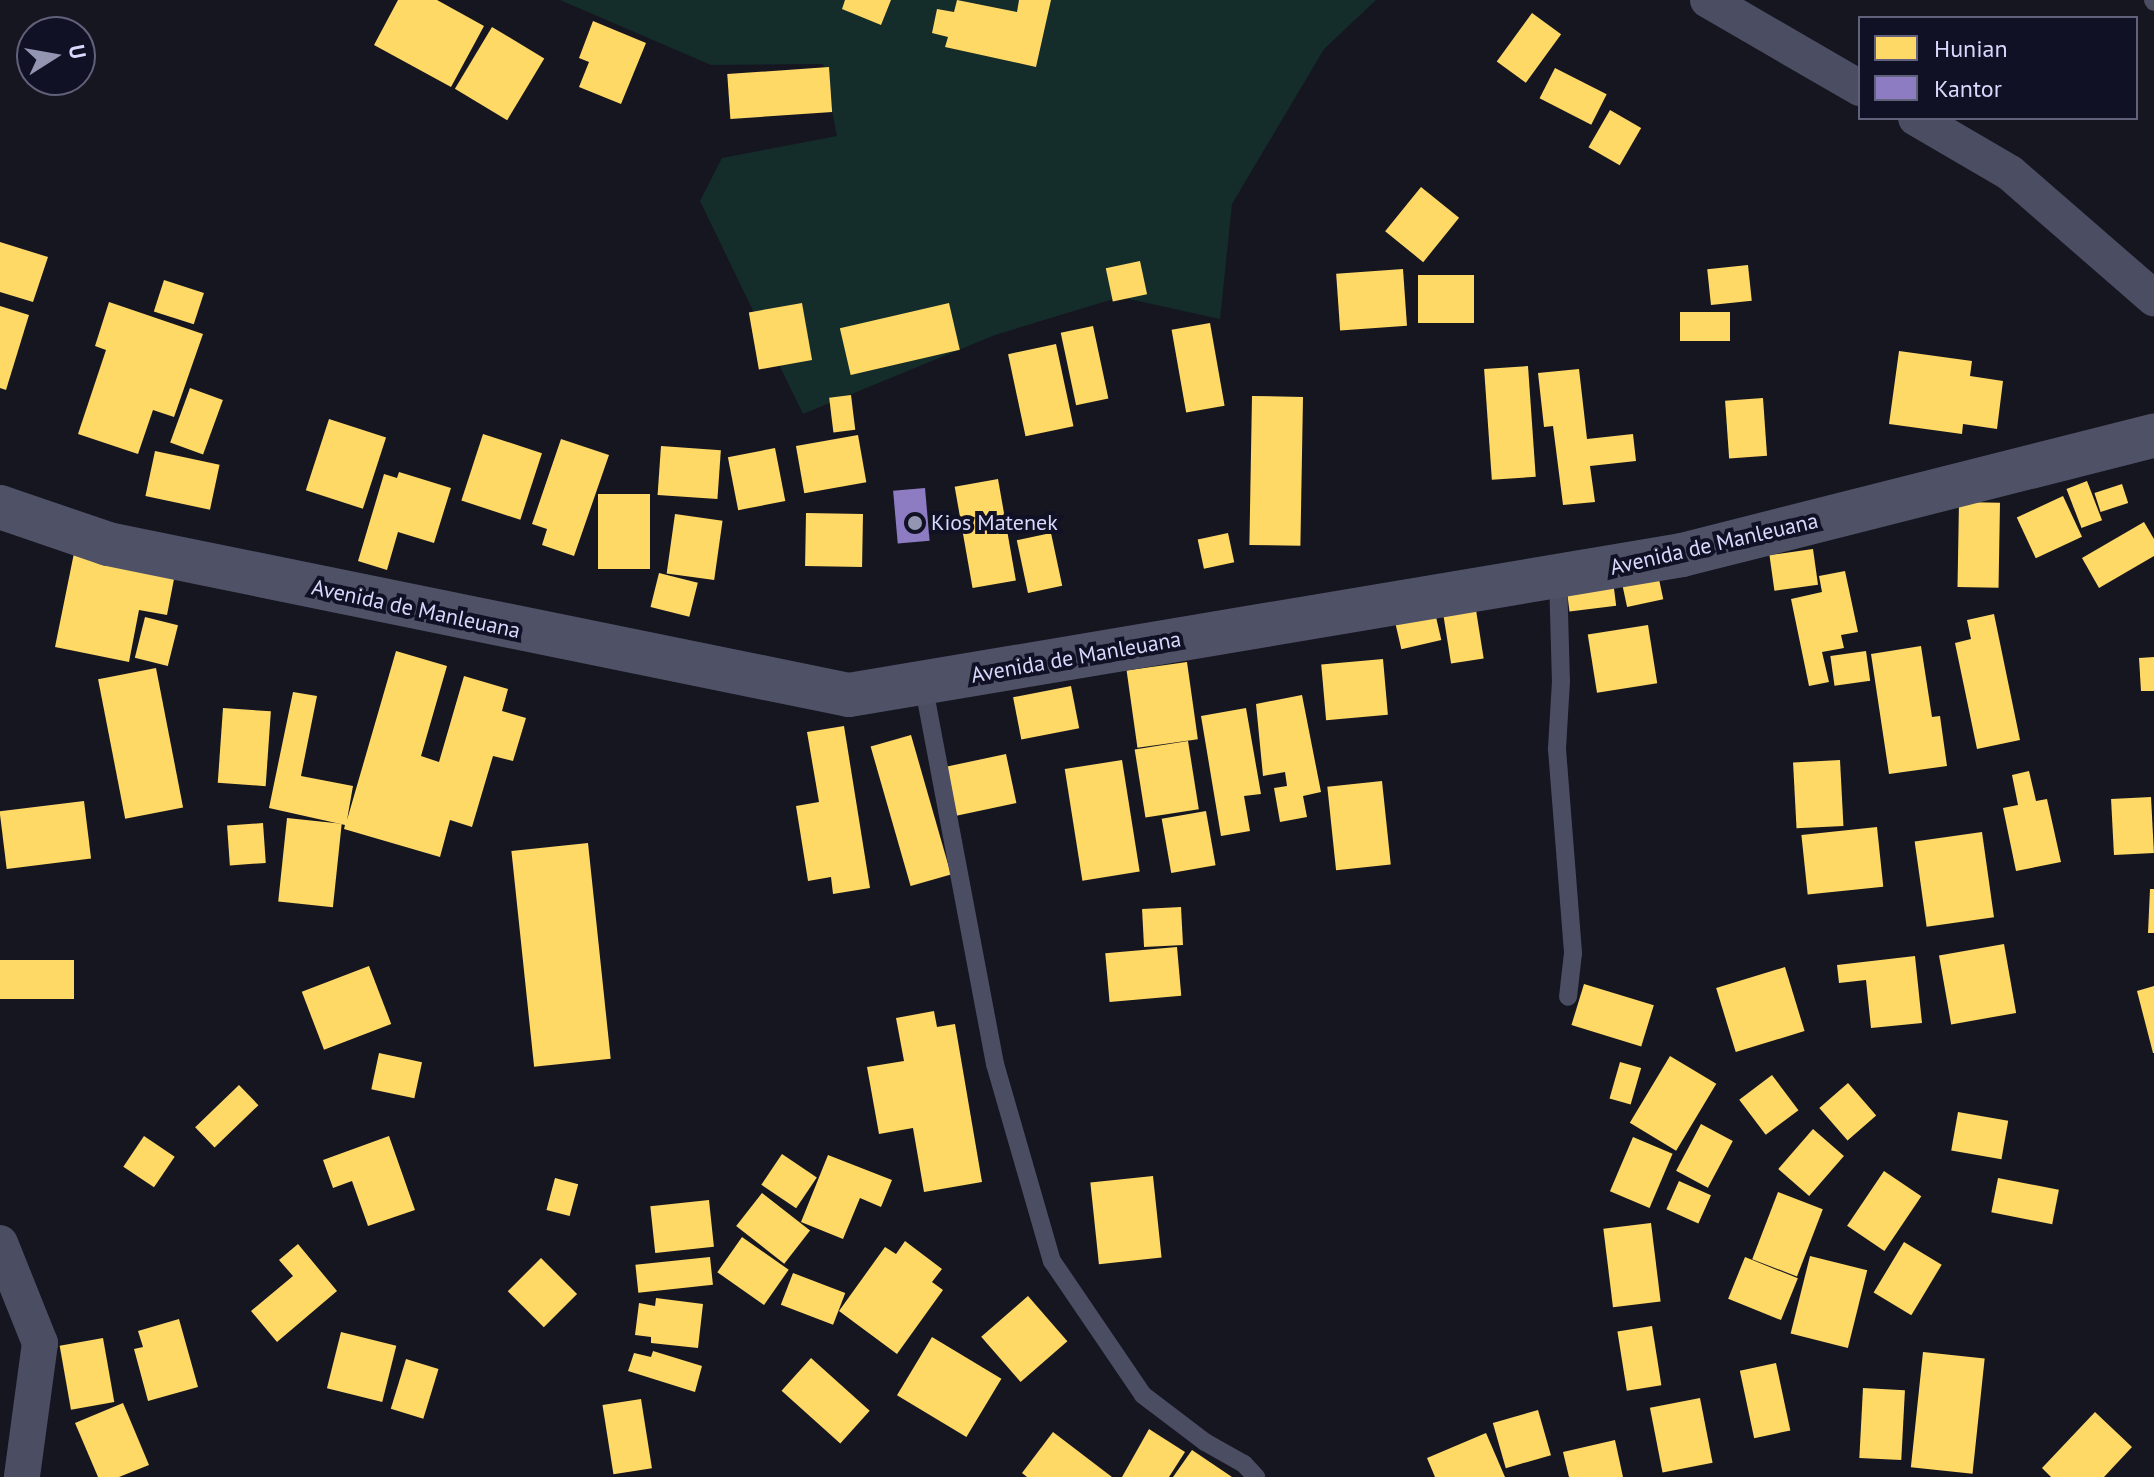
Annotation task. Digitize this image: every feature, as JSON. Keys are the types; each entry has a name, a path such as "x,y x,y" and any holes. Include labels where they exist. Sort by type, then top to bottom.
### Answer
{"street":[{"path":"1708,0 1858,87"},
{"path":"1919,120 2010,173 2154,298"},
{"name":"Avenida de Manleuana","path":"0,507 108,544 849,695 1682,555 2154,436"},
{"path":"0,1243 40,1343 22,1477"}],"lane":[{"path":"1558,576 1557,749 1573,953 1568,997"},
{"path":"923,683 995,1064 1052,1261 1143,1395 1244,1464 1256,1477"}],"green space":[{"path":"560,0 1376,0 1324,49 1232,204 1220,319 1120,297 995,335 803,414 700,201 722,158 837,136 823,64 711,65"}],"building: Hunian":[{"path":"398,0 437,0 484,26 451,87 374,45"},
{"path":"845,0 891,0 881,25 842,9"},
{"path":"957,0 1017,12 1019,0 1051,0 1036,67 945,47 948,37 932,33 937,9 954,12"},
{"path":"1532,13 1561,34 1526,83 1497,62"},
{"path":"593,21 646,43 621,104 579,87 589,62 579,58"},
{"path":"492,27 544,58 507,120 455,89"},
{"path":"829,67 832,112 730,119 727,74"},
{"path":"1555,68 1607,94 1591,125 1540,98"},
{"path":"1610,110 1641,128 1620,165 1588,147"},
{"path":"1421,187 1459,218 1423,262 1385,231"},
{"path":"0,242 48,257 33,302 0,292"},
{"path":"1140,261 1147,294 1113,302 1106,268"},
{"path":"1748,265 1752,301 1711,305 1707,269"},
{"path":"1403,269 1407,326 1340,331 1336,274"},
{"path":"1418,275 1474,275 1474,323 1418,323"},
{"path":"164,280 204,293 194,324 154,311"},
{"path":"109,302 203,334 174,417 153,410 138,454 78,434 106,350 95,346"},
{"path":"802,303 812,360 759,369 749,312"},
{"path":"949,303 960,350 851,375 840,328"},
{"path":"0,306 29,315 6,390 0,388"},
{"path":"1680,312 1730,312 1730,341 1680,341"},
{"path":"1210,323 1225,406 1186,412 1172,330"},
{"path":"1093,326 1108,398 1076,405 1061,333"},
{"path":"1056,344 1073,426 1026,436 1008,354"},
{"path":"1899,351 1972,361 1970,376 2003,381 1997,429 1963,424 1962,434 1889,424"},
{"path":"1528,366 1536,477 1492,480 1484,369"},
{"path":"1579,369 1587,439 1633,434 1636,461 1590,466 1595,502 1563,505 1553,426 1544,427 1538,373"},
{"path":"190,388 223,400 203,454 170,443"},
{"path":"851,395 855,430 833,432 829,398"},
{"path":"1252,396 1303,397 1300,546 1249,545"},
{"path":"1763,398 1767,456 1729,459 1725,401"},
{"path":"329,419 386,438 363,509 306,490"},
{"path":"483,434 542,453 520,520 461,501"},
{"path":"858,435 866,482 804,493 796,446"},
{"path":"561,439 609,455 574,556 542,545 547,529 532,524"},
{"path":"661,446 721,450 717,499 658,495"},
{"path":"775,448 785,501 738,510 728,457"},
{"path":"155,451 220,465 210,510 145,496"},
{"path":"399,472 451,488 434,543 398,532 387,570 358,561 384,474 397,478"},
{"path":"998,479 1016,580 973,588 955,487"},
{"path":"2087,481 2102,520 2082,528 2066,489"},
{"path":"2122,484 2128,503 2101,512 2094,493"},
{"path":"598,494 650,494 650,569 598,569"},
{"path":"2063,496 2082,537 2036,558 2017,518"},
{"path":"1959,502 2000,503 1999,588 1958,587"},
{"path":"806,513 863,514 862,567 805,566"},
{"path":"675,514 723,521 714,580 667,573"},
{"path":"2144,522 2154,539 2154,556 2099,588 2082,558"},
{"path":"1051,533 1062,586 1028,593 1017,540"},
{"path":"1228,533 1234,562 1204,569 1198,539"},
{"path":"1813,549 1818,585 1774,591 1769,555"},
{"path":"74,553 175,574 167,615 139,610 129,662 55,647"},
{"path":"1656,565 1663,599 1627,607 1620,573"},
{"path":"1845,571 1858,632 1841,635 1844,648 1822,652 1829,682 1809,686 1791,599 1822,592 1819,576"},
{"path":"1612,572 1616,606 1569,611 1565,578"},
{"path":"659,573 698,583 689,617 651,607"},
{"path":"1433,604 1441,640 1401,649 1393,613"},
{"path":"1476,610 1484,658 1451,664 1443,615"},
{"path":"1994,614 2020,740 1977,749 1955,643 1971,639 1967,620"},
{"path":"145,617 178,625 168,666 135,658"},
{"path":"1648,625 1657,683 1597,693 1588,635"},
{"path":"1921,646 1932,717 1940,716 1947,766 1889,774 1871,654"},
{"path":"396,651 447,666 421,756 439,762 464,676 508,689 502,711 526,718 513,761 493,756 472,827 450,820 440,857 344,829 345,825 269,808 293,692 317,696 301,776 353,786 347,820"},
{"path":"1866,651 1870,681 1835,686 1830,656"},
{"path":"2154,657 2154,691 2141,691 2139,658"},
{"path":"1383,659 1388,715 1326,720 1321,664"},
{"path":"1187,662 1198,739 1137,748 1127,670"},
{"path":"156,668 183,807 125,819 98,679"},
{"path":"1071,686 1079,728 1021,739 1013,697"},
{"path":"1302,695 1321,792 1303,796 1307,817 1280,822 1274,788 1287,786 1285,772 1263,776 1256,704"},
{"path":"223,708 271,711 266,786 218,783"},
{"path":"1246,708 1261,794 1244,796 1250,831 1221,836 1201,716"},
{"path":"844,726 870,888 833,894 831,877 808,881 796,806 819,802 807,732"},
{"path":"911,735 951,874 911,886 871,747"},
{"path":"1188,741 1199,809 1145,818 1135,749"},
{"path":"1006,754 1016,803 953,816 942,768"},
{"path":"1122,760 1140,872 1082,881 1065,769"},
{"path":"1840,760 1843,826 1797,828 1793,762"},
{"path":"2029,771 2036,801 2047,799 2061,862 2016,871 2003,808 2018,805 2012,775"},
{"path":"1382,781 1391,865 1336,870 1327,787"},
{"path":"2151,797 2154,853 2114,855 2111,799"},
{"path":"84,801 91,859 7,869 0,811"},
{"path":"1206,811 1216,865 1171,873 1162,819"},
{"path":"287,818 342,824 333,907 278,902"},
{"path":"263,823 266,863 230,865 227,826"},
{"path":"1877,827 1883,887 1808,895 1801,835"},
{"path":"1982,832 1994,917 1927,927 1915,841"},
{"path":"588,843 611,1059 534,1067 511,851"},
{"path":"2150,889 2154,889 2154,933 2148,933"},
{"path":"1181,907 1183,945 1144,947 1142,909"},
{"path":"2004,944 2016,1013 1951,1024 1939,955"},
{"path":"1177,947 1181,996 1110,1002 1105,953"},
{"path":"1915,956 1922,1023 1871,1028 1866,980 1839,983 1837,965"},
{"path":"0,960 74,960 74,999 0,999"},
{"path":"369,966 391,1024 324,1050 302,992"},
{"path":"1785,967 1805,1031 1736,1052 1716,988"},
{"path":"1584,984 1654,1005 1641,1046 1571,1025"},
{"path":"2154,986 2154,1053 2153,1053 2137,991"},
{"path":"934,1011 937,1027 955,1024 982,1182 924,1192 913,1128 879,1134 867,1067 904,1061 896,1018"},
{"path":"379,1053 422,1062 414,1098 371,1089"},
{"path":"1670,1056 1716,1084 1676,1151 1630,1123"},
{"path":"1620,1062 1641,1068 1631,1105 1610,1099"},
{"path":"1772,1075 1798,1110 1766,1135 1739,1100"},
{"path":"1848,1083 1876,1115 1848,1140 1819,1108"},
{"path":"239,1085 258,1105 215,1148 195,1127"},
{"path":"1958,1112 2008,1121 2001,1159 1951,1150"},
{"path":"1701,1124 1733,1141 1708,1188 1676,1171"},
{"path":"1813,1129 1844,1156 1809,1196 1778,1169"},
{"path":"144,1136 175,1157 154,1187 123,1167"},
{"path":"389,1136 415,1210 368,1226 352,1181 333,1188 323,1160"},
{"path":"1633,1137 1673,1154 1650,1208 1610,1191"},
{"path":"782,1154 817,1177 796,1208 761,1185"},
{"path":"828,1155 892,1180 881,1207 860,1198 843,1239 801,1222"},
{"path":"1884,1171 1921,1196 1884,1251 1847,1226"},
{"path":"1153,1176 1162,1258 1099,1264 1090,1183"},
{"path":"555,1178 578,1184 570,1216 546,1210"},
{"path":"1998,1178 2059,1190 2052,1224 1991,1212"},
{"path":"1679,1181 1711,1195 1698,1224 1666,1209"},
{"path":"1778,1192 1823,1209 1797,1276 1752,1259"},
{"path":"762,1193 810,1231 784,1264 736,1226"},
{"path":"709,1200 714,1247 655,1253 650,1206"},
{"path":"1651,1223 1661,1301 1613,1307 1603,1229"},
{"path":"742,1237 789,1270 764,1305 717,1272"},
{"path":"905,1241 942,1269 932,1282 943,1290 897,1354 839,1311 885,1247 896,1254"},
{"path":"1904,1242 1942,1265 1911,1315 1874,1293"},
{"path":"298,1244 337,1291 277,1342 251,1311 293,1276 279,1260"},
{"path":"1810,1256 1867,1270 1848,1348 1791,1334"},
{"path":"710,1257 713,1285 638,1293 635,1265"},
{"path":"1745,1257 1798,1278 1781,1320 1728,1299"},
{"path":"541,1258 577,1294 544,1327 508,1291"},
{"path":"793,1273 845,1293 833,1325 781,1305"},
{"path":"1028,1296 1067,1341 1021,1382 981,1337"},
{"path":"656,1298 703,1304 698,1348 651,1343 651,1337 635,1335 639,1303 655,1306"},
{"path":"179,1319 198,1387 148,1401 134,1349 143,1347 138,1331"},
{"path":"1652,1326 1661,1385 1627,1391 1617,1331"},
{"path":"341,1332 396,1346 382,1402 327,1388"},
{"path":"932,1337 1001,1379 966,1437 897,1395"},
{"path":"103,1338 114,1402 71,1410 60,1346"},
{"path":"653,1351 702,1366 695,1392 628,1371 634,1353 651,1357"},
{"path":"1923,1352 1985,1358 1973,1474 1911,1467"},
{"path":"811,1358 870,1411 840,1444 782,1391"},
{"path":"406,1359 439,1369 423,1419 391,1409"},
{"path":"1776,1363 1790,1430 1754,1438 1740,1371"},
{"path":"1863,1388 1905,1390 1901,1460 1859,1458"},
{"path":"1700,1398 1713,1463 1663,1473 1650,1408"},
{"path":"641,1399 652,1468 613,1474 602,1405"},
{"path":"123,1403 149,1465 119,1477 98,1477 75,1423"},
{"path":"1538,1410 1551,1455 1506,1468 1493,1423"},
{"path":"2095,1412 2132,1447 2104,1477 2051,1477 2042,1468"},
{"path":"1149,1429 1185,1452 1169,1477 1122,1477"},
{"path":"1053,1432 1112,1477 1027,1477 1022,1473"},
{"path":"1486,1433 1505,1477 1435,1477 1427,1458"},
{"path":"1615,1440 1623,1477 1569,1477 1563,1452"},
{"path":"1192,1450 1232,1477 1173,1477"}],"building: Kantor":[{"path":"925,488 930,541 898,544 893,491"}],"place":[{"name":"Kios Matenek","path":"915,523"}]}
